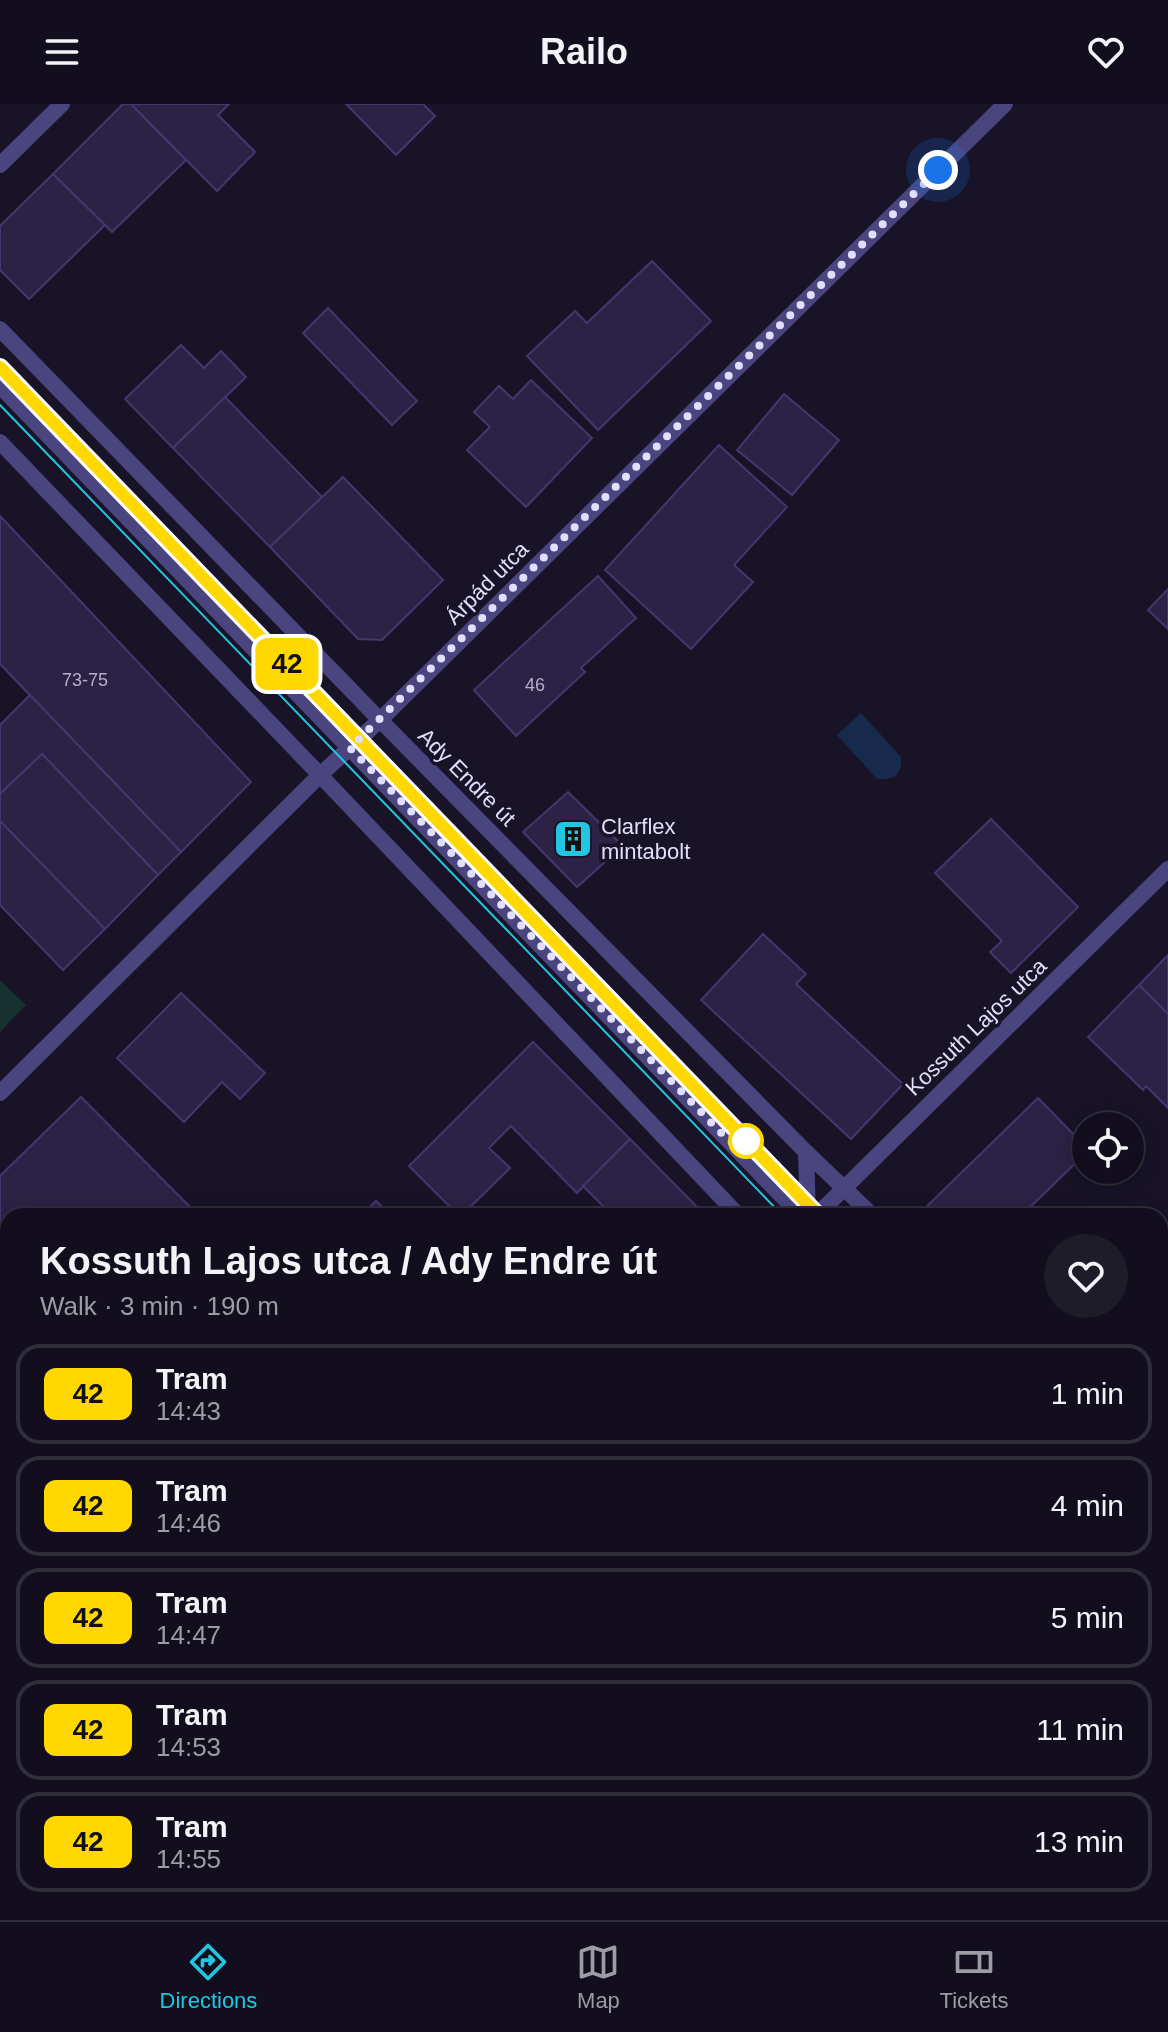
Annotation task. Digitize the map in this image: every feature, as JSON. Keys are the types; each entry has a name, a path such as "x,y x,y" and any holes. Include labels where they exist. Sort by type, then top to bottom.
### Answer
{"street":[{"path":"0,165 62,104"},
{"name":"Árpád utca","path":"0,1093 1005,104"},
{"name":"Ady Endre út","path":"0,329 380,720 865,1208"},
{"path":"0,386 793,1208"},
{"path":"0,442 731,1208"},
{"name":"Kossuth Lajos utca","path":"824,1208 1168,869"},
{"path":"806,1152 808,1208"}],"green space":[{"path":"0,980 26,1005 0,1032"}],"water":[{"path":"861,713 901,757 901,767 896,776 877,779 837,735"}],"building":[{"path":"123,104 131,104 186,160 112,232 53,174"},
{"path":"131,104 229,104 218,115 255,152 217,191"},
{"path":"346,104 423,104 435,116 396,155"},
{"path":"53,174 105,225 29,299 0,270 0,226"},
{"path":"652,261 711,321 598,430 527,356 575,311 587,323"},
{"path":"328,308 417,401 392,425 303,333"},
{"path":"181,345 204,368 221,351 246,377 173,448 125,399"},
{"path":"531,380 592,438 526,507 467,450 490,427 474,412 499,386 513,399"},
{"path":"784,394 839,440 792,495 737,450"},
{"path":"225,397 322,497 270,547 173,448"},
{"path":"719,445 787,507 734,565 753,582 691,649 605,570"},
{"path":"343,477 443,580 382,640 358,639 270,547"},
{"path":"0,516 251,782 181,852 0,664"},
{"path":"598,576 636,618 581,668 585,672 516,736 474,690"},
{"path":"1168,589 1168,629 1148,610"},
{"path":"30,695 181,852 158,875 42,754 0,794 0,725"},
{"path":"42,754 158,875 105,929 0,821 0,794"},
{"name":"Clarflex mintabolt","path":"568,792 623,846 577,887 523,832"},
{"path":"991,819 1078,907 1011,973 990,952 1002,941 935,873"},
{"path":"0,821 105,929 63,970 0,905"},
{"path":"763,934 806,974 796,984 903,1084 851,1139 701,1000"},
{"path":"1168,955 1168,1014 1139,985"},
{"path":"1139,985 1168,1014 1168,1108 1146,1086 1143,1090 1088,1037"},
{"path":"181,993 265,1073 240,1099 222,1082 184,1122 117,1058"},
{"path":"533,1042 630,1139 577,1193 511,1126 489,1148 510,1168 469,1208 451,1208 409,1166"},
{"path":"81,1097 191,1208 0,1208 0,1176"},
{"path":"1038,1098 1072,1133 1072,1167 1029,1208 925,1208"},
{"path":"630,1139 698,1208 605,1208 583,1186"},
{"path":"376,1201 383,1208 369,1208"}],"tram line":[{"path":"0,367 811,1208"},
{"name":"42","path":"0,367 811,1208"},
{"path":"0,405 775,1208"}],"place":[{"name":"Clarflex mintabolt","path":"573,839"}],"route":[{"path":"746,1141 730,1142 350,748 938,170"}]}
